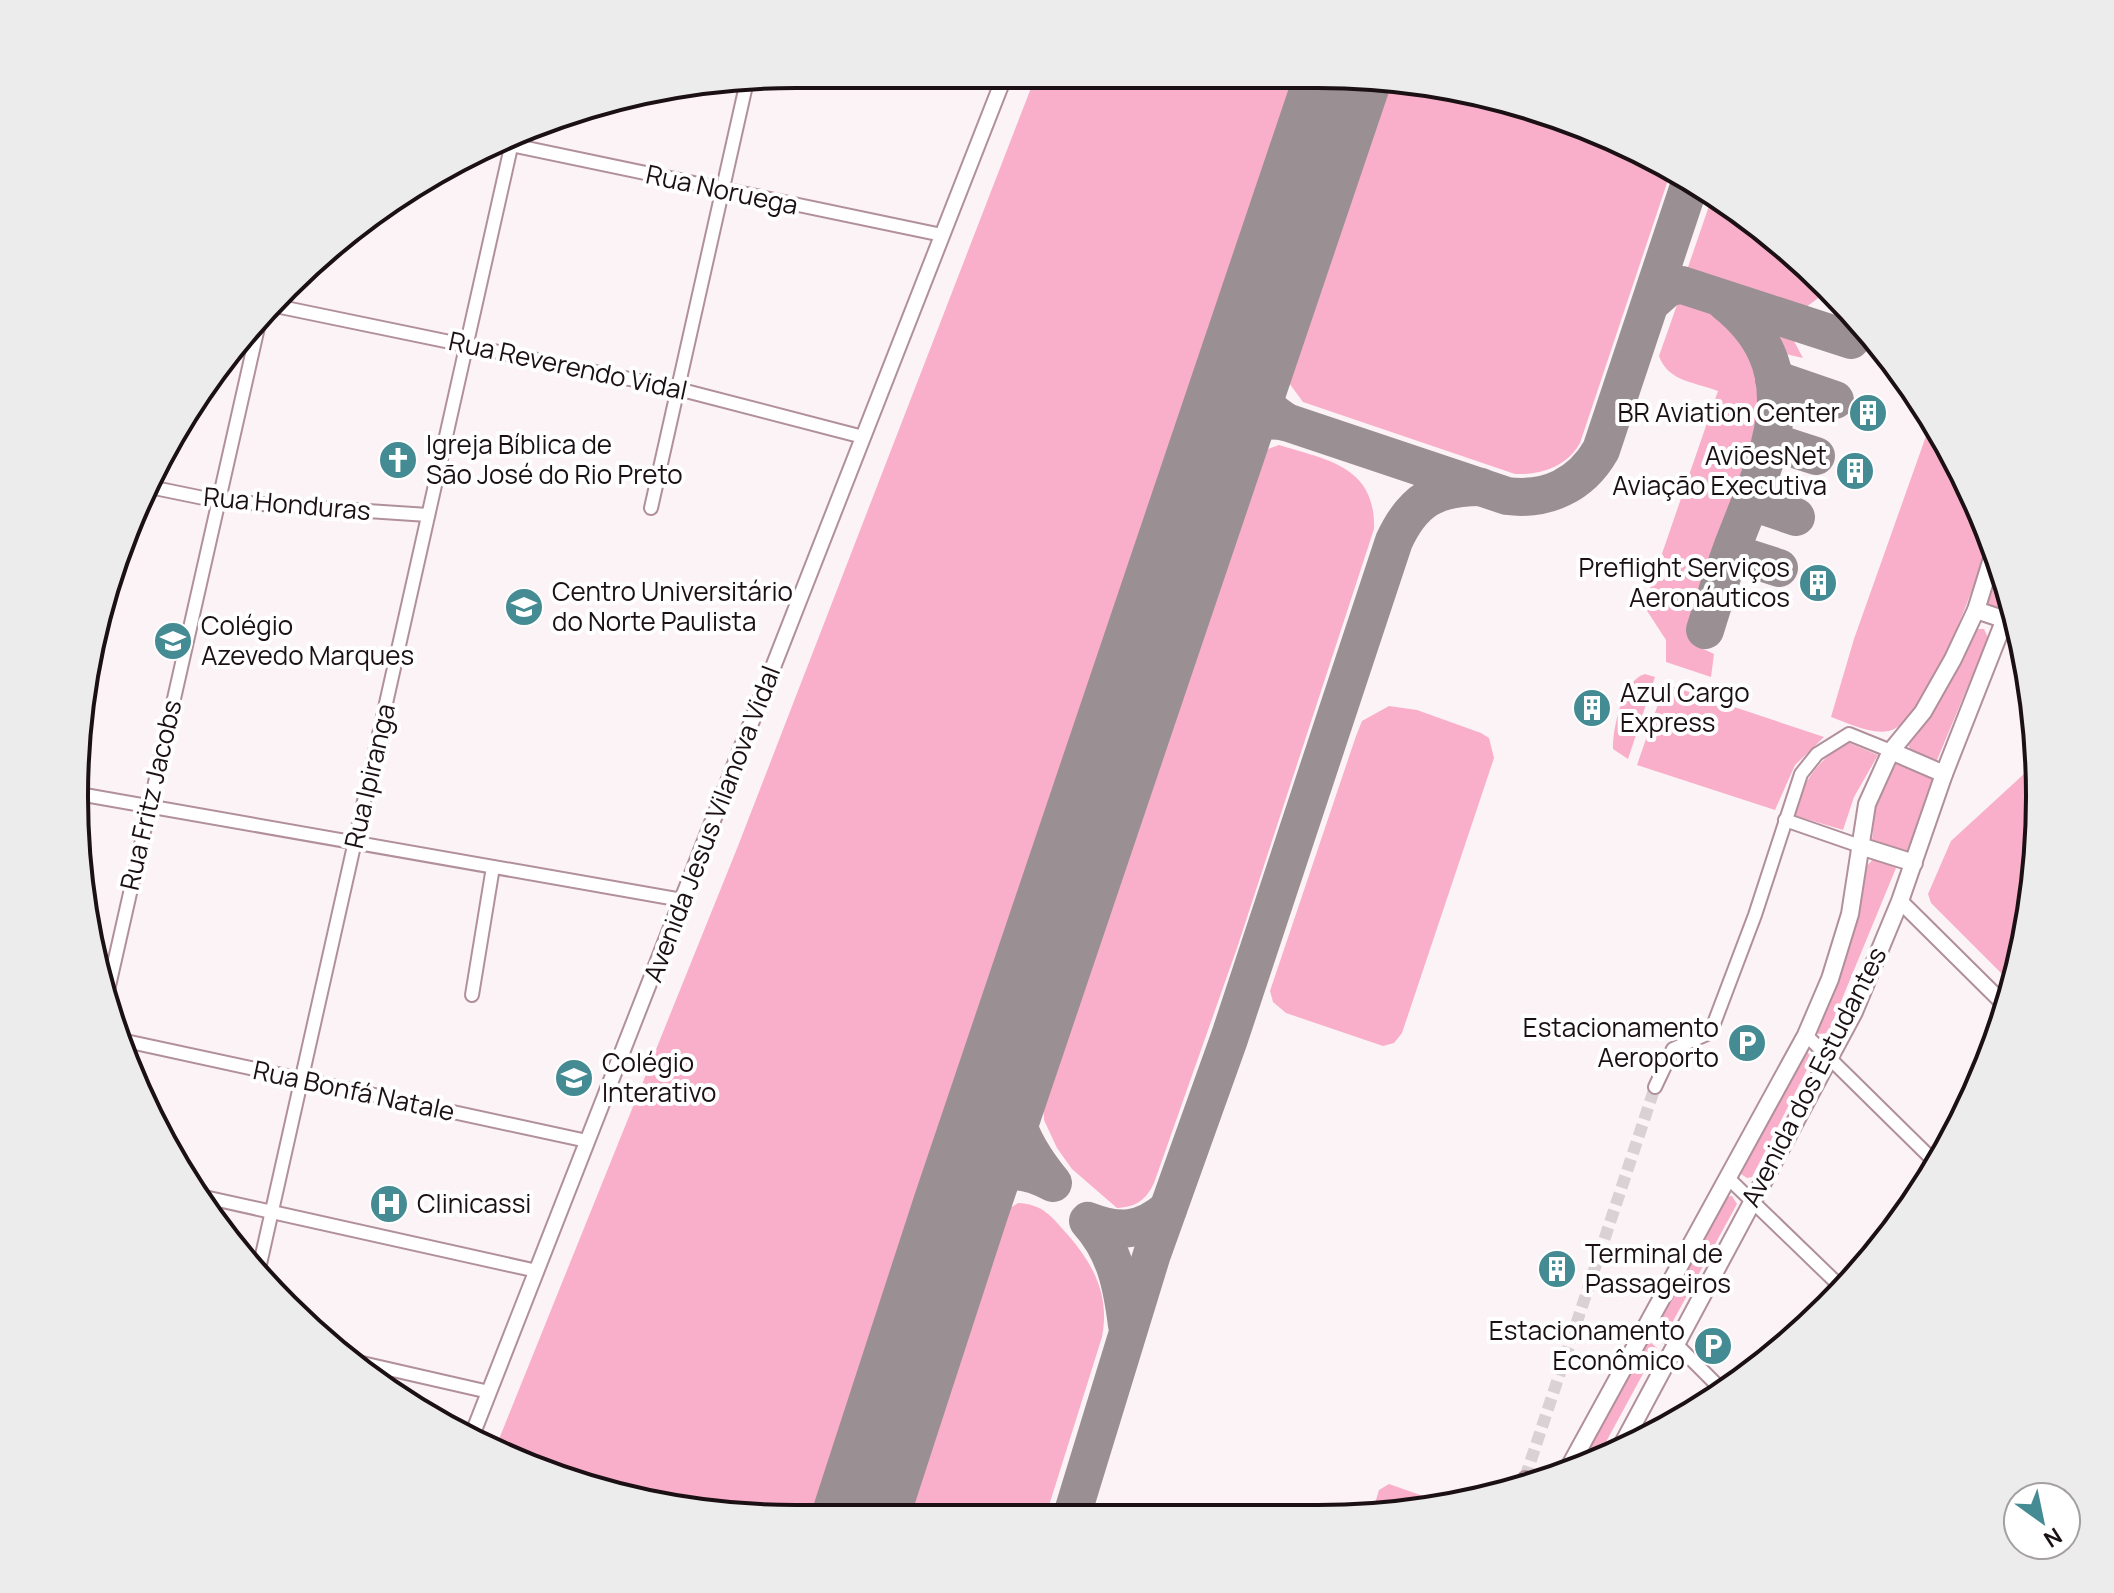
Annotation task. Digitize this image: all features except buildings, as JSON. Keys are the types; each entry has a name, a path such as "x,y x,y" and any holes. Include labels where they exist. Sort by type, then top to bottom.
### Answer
{"main road":[{"name":"Avenida dos Estudantes","path":"1577,1455 1806,1035 1830,979 1850,914 1867,804 1891,751 1923,712 1976,610 1988,570"},
{"path":"1976,610 2003,619"},
{"name":"Avenida dos Estudantes","path":"1629,1433 1854,1012 1900,901 1944,774 2004,624"},
{"path":"1891,751 1944,774"},
{"path":"1860,846 1914,863"}],"street":[{"name":"Avenida Jesus Vilanova Vidal","path":"475,1428 1000,88"},
{"path":"651,508 745,90"},
{"name":"Rua Noruega","path":"520,144 942,235"},
{"name":"Rua Ipiranga","path":"261,1260 467,344 507,150"},
{"name":"Rua Reverendo Vidal","path":"285,308 678,389 863,437"},
{"name":"Rua Fritz Jacobs","path":"111,976 255,340"},
{"name":"Rua Honduras","path":"158,489 218,501 428,515"},
{"path":"1655,1087 1673,1049 1707,1034 1713,1026 1755,915 1801,774 1829,745 1849,734 1891,751"},
{"path":"88,796 682,900"},
{"path":"1785,820 1860,846"},
{"path":"472,995 493,867"},
{"path":"1900,901 1997,997"},
{"path":"1806,1035 1928,1155"},
{"name":"Rua Bonfá Natale","path":"133,1043 587,1141"},
{"path":"1727,1177 1834,1280"},
{"path":"213,1199 537,1271"},
{"path":"1650,1318 1715,1383"},
{"path":"375,1366 489,1392"}],"shaded area":[{"path":"1031,88 1300,88 1057,818 945,1132 825,1505 750,1503 658,1491 569,1467 499,1439 738,846"},
{"path":"1374,91 1410,94 1501,112 1589,142 1668,181 1580,443 1568,458 1552,468 1515,474 1303,402 1289,383 1285,360"},
{"path":"1709,206 1749,234 1819,297 1795,315 1692,280 1686,273"},
{"path":"1683,298 1715,309 1742,332 1761,362 1769,396 1766,428 1693,644 1714,654 1711,677 1666,662 1666,640 1644,606 1718,391 1676,376 1663,365 1659,356 1678,302"},
{"path":"1769,321 1787,328 1803,358 1772,351 1762,326"},
{"path":"1926,435 1953,483 1983,556 1951,642 1924,696 1910,716 1889,731 1872,731 1831,717 1854,639"},
{"path":"1279,445 1331,462 1357,479 1367,491 1374,529 1237,948 1154,1183 1140,1202 1117,1208 1072,1169 1057,1148 1044,1120 1042,1079 1120,866 1251,464 1265,450"},
{"path":"1991,580 2000,605 1998,610 1981,607"},
{"path":"1975,629 1984,629 1988,638 1937,760 1920,757 1908,745 1951,681"},
{"path":"1645,674 1655,677 1628,759 1613,749 1614,730 1625,695 1637,678"},
{"path":"1665,684 1824,737 1795,765 1775,810 1637,765"},
{"path":"1389,706 1417,710 1481,733 1489,738 1494,758 1402,1033 1394,1043 1383,1046 1286,1013 1273,1002 1270,991 1362,721"},
{"path":"1847,742 1878,755 1854,797 1843,830 1793,815 1812,773"},
{"path":"1897,761 1935,778 1909,854 1872,841 1875,808"},
{"path":"2025,773 2020,889 2003,975 1931,903 1928,894 1951,841"},
{"path":"1875,857 1891,861 1896,868 1828,1033 1818,1034 1816,1028 1847,952 1864,869"},
{"path":"1807,1052 1813,1058 1752,1177 1747,1178 1741,1174 1802,1053"},
{"path":"1732,1196 1737,1204 1672,1323 1667,1323 1661,1314 1726,1197"},
{"path":"1018,1203 1034,1206 1046,1213 1077,1246 1092,1270 1102,1295 1102,1337 1049,1505 904,1505 998,1216"},
{"path":"1649,1341 1657,1348 1605,1444 1584,1453"},
{"path":"1389,1484 1425,1496 1375,1502 1379,1490"}],"taxiway":[{"path":"1286,422 1507,496 1536,496 1562,488 1584,473 1601,450 1687,192"},
{"path":"1653,301 1669,287 1682,285 1851,340"},
{"path":"1705,630 1759,480 1775,417 1775,387 1768,357 1752,329 1725,302"},
{"path":"1217,456 1230,438 1254,423 1286,422 1268,408 1257,393 1251,375 1252,352"},
{"path":"1774,379 1835,400"},
{"path":"1773,435 1779,444 1816,456"},
{"path":"1075,1505 1152,1254 1229,1039 1394,541 1409,515 1427,499 1451,490 1481,487"},
{"path":"1753,496 1761,505 1796,517"},
{"path":"1734,544 1742,556 1779,568"},
{"path":"961,1207 981,1185 1001,1173 1024,1172 1053,1183 1029,1149 1016,1118 1012,1085 1016,1044"},
{"path":"1127,1325 1116,1270 1105,1245 1088,1221 1120,1229 1130,1228 1148,1222 1168,1209"}],"runway":[{"path":"864,1505 961,1207 1339,89"}],"tunnel":[{"path":"1527,1473 1655,1087"}],"place":[{"name":"BR Aviation Center","path":"1868,413"},
{"name":"Igreja Bíblica de São José do Rio Preto","path":"398,460"},
{"name":"AviõesNet Aviação Executiva","path":"1855,471"},
{"name":"Preflight Serviços Aeronáuticos","path":"1818,583"},
{"name":"Centro Universitário do Norte Paulista","path":"524,607"},
{"name":"Colégio Azevedo Marques","path":"173,641"},
{"name":"Azul Cargo Express","path":"1592,708"},
{"name":"Estacionamento Aeroporto","path":"1747,1043"},
{"name":"Colégio Interativo","path":"574,1078"},
{"name":"Clinicassi","path":"389,1204"},
{"name":"Terminal de Passageiros","path":"1557,1269"},
{"name":"Estacionamento Econômico","path":"1713,1346"}]}
